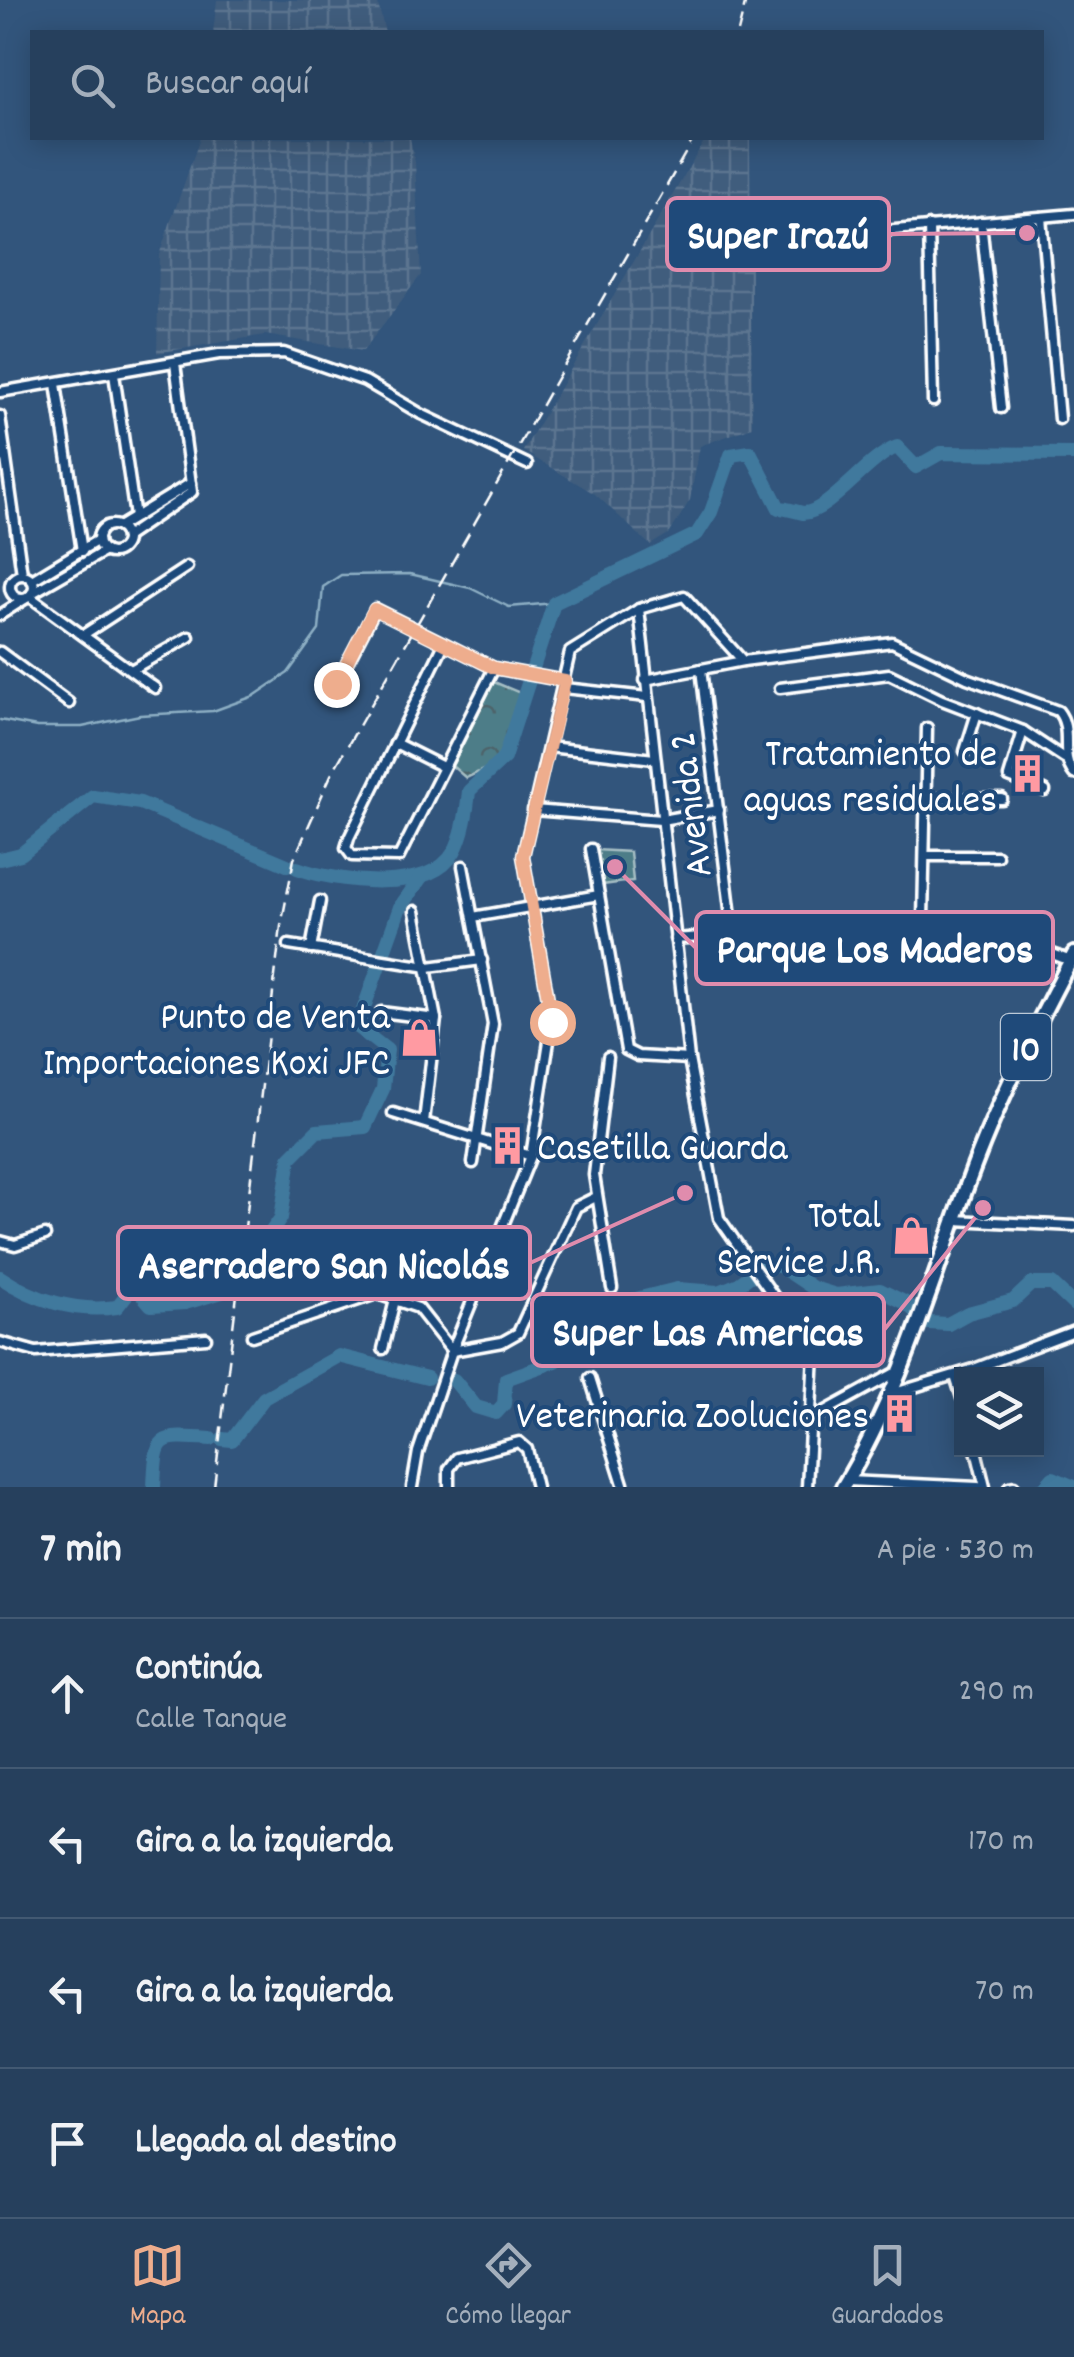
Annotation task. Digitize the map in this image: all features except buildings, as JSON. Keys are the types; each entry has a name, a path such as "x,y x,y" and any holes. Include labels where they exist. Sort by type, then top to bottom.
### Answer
{"main road":[{"name":"10","path":"845,1484 866,1452 902,1369 955,1220 1020,1059 1073,959"}],"street":[{"path":"748,243 1074,214"},
{"path":"1041,217 1059,418"},
{"path":"982,222 1001,408"},
{"path":"929,226 932,401"},
{"path":"0,392 248,351 306,358 364,380 421,414 527,464"},
{"path":"0,615 105,552 122,550 126,537 188,498 191,483 175,363"},
{"path":"114,374 136,518"},
{"path":"56,384 82,551"},
{"path":"0,416 22,574"},
{"path":"29,596 32,580 98,540 104,528 119,527 191,483"},
{"path":"119,527 126,537"},
{"path":"98,540 105,552"},
{"path":"83,635 188,567"},
{"path":"22,574 32,580"},
{"path":"10,583 22,574"},
{"path":"0,576 10,583 12,594"},
{"path":"0,602 12,594 29,596 155,688"},
{"path":"412,1487 418,1452 452,1351 531,1156 552,1022 523,856 570,652 639,609 684,596 744,662"},
{"path":"340,681 377,605 494,668 564,685 647,696"},
{"path":"639,609 689,1058 719,1218 750,1269 814,1354 807,1487"},
{"path":"132,670 189,636"},
{"path":"646,680 892,642 967,678 1058,711 1067,729 1064,758"},
{"path":"444,644 346,844 352,856 399,858 494,668"},
{"path":"0,652 69,704"},
{"name":"Avenida 2","path":"701,670 733,933"},
{"path":"780,688 889,674 1023,731 1064,758 1074,774"},
{"path":"965,751 977,714"},
{"path":"923,920 927,728"},
{"path":"1023,731 1010,777 1046,792"},
{"path":"395,743 443,767"},
{"path":"549,747 654,758"},
{"path":"927,799 1002,799"},
{"path":"534,810 662,820 719,810"},
{"path":"591,849 624,1039 631,1054 689,1058"},
{"path":"926,856 997,856"},
{"path":"463,866 494,1024 473,1162"},
{"path":"473,917 598,895"},
{"path":"310,949 320,902"},
{"path":"415,911 436,1019 424,1122"},
{"path":"675,939 923,920 1006,934 1073,959"},
{"path":"288,945 428,967 482,960"},
{"path":"382,1012 436,1019"},
{"path":"608,1057 594,1161 596,1197 612,1288"},
{"path":"393,1113 531,1156"},
{"path":"452,1351 502,1342 518,1333 576,1207 596,1197"},
{"path":"955,1220 1074,1226"},
{"path":"0,1241 15,1244 45,1234"},
{"path":"252,1336 378,1294 418,1308 452,1351"},
{"path":"384,1349 395,1300"},
{"path":"978,1367 1074,1330"},
{"path":"0,1342 36,1352 206,1338"},
{"path":"813,1418 902,1369"},
{"path":"891,1394 954,1376"},
{"path":"590,1378 624,1487"},
{"path":"450,1487 452,1461 524,1444 536,1487"},
{"path":"978,1457 986,1487"},
{"path":"845,1484 978,1487"}],"shaded area":[{"path":"217,0 377,0 384,30 213,30"},
{"path":"199,140 410,140 421,275 363,351 265,335 157,353 159,255"},
{"path":"705,140 750,140 752,427 700,446 690,500 670,533 650,545 595,494 523,451"}],"green space":[{"path":"494,682 525,695 509,758 466,778 452,766"},
{"path":"595,850 630,852 633,881 602,885"}],"waterway":[{"path":"297,868 334,877 381,881 425,875 442,866 460,838 469,791 504,758 554,603 697,534 711,512 731,455 750,452 779,508 803,513 825,504 897,447 916,467 941,453 1074,454"},
{"path":"0,720 37,727 82,727 140,715 213,711 254,696 288,673 319,630 323,587 341,575 410,574 470,588 509,607 554,603"},
{"path":"0,859 21,854 93,796 140,803 287,865"},
{"path":"241,1286 268,1273 259,1249 281,1218 290,1158 317,1131 365,1127 383,1089 387,1050 357,1027 400,907 422,876"},
{"path":"454,1380 476,1407 496,1413 504,1404 506,1379 556,1361 585,1316 607,1306 677,1289 719,1292 739,1284 765,1265 780,1266 813,1288 836,1295 880,1290 906,1303 928,1323 948,1324 968,1313 1013,1301 1031,1284 1052,1284 1074,1305"},
{"path":"0,1277 41,1298 86,1308 117,1307 134,1285 151,1305 185,1303 222,1292"},
{"path":"222,1439 232,1440 264,1398 339,1356 427,1378"},
{"path":"154,1487 156,1457 163,1442 211,1439"},
{"path":"1045,1487 1053,1478 1074,1487"}],"railway":[{"path":"738,30 746,0"},
{"path":"214,1487 281,926 294,859 331,775 693,140"}],"place":[{"name":"Super Irazú","path":"1027,233"},
{"name":"Tratamiento de aguas residuales","path":"1027,774"},
{"name":"Parque Los Maderos","path":"615,867"},
{"name":"Punto de Venta Importaciones Koxi JFC","path":"420,1037"},
{"name":"Casetilla Guarda","path":"507,1145"},
{"name":"Aserradero San Nicolás","path":"685,1193"},
{"name":"Super Las Americas","path":"983,1208"},
{"name":"Total Service J.R.","path":"911,1236"},
{"name":"Veterinaria Zooluciones","path":"899,1413"}],"route":[{"path":"336,684 374,609 494,668 565,681 523,856 530,908 550,993 552,1022"}]}
